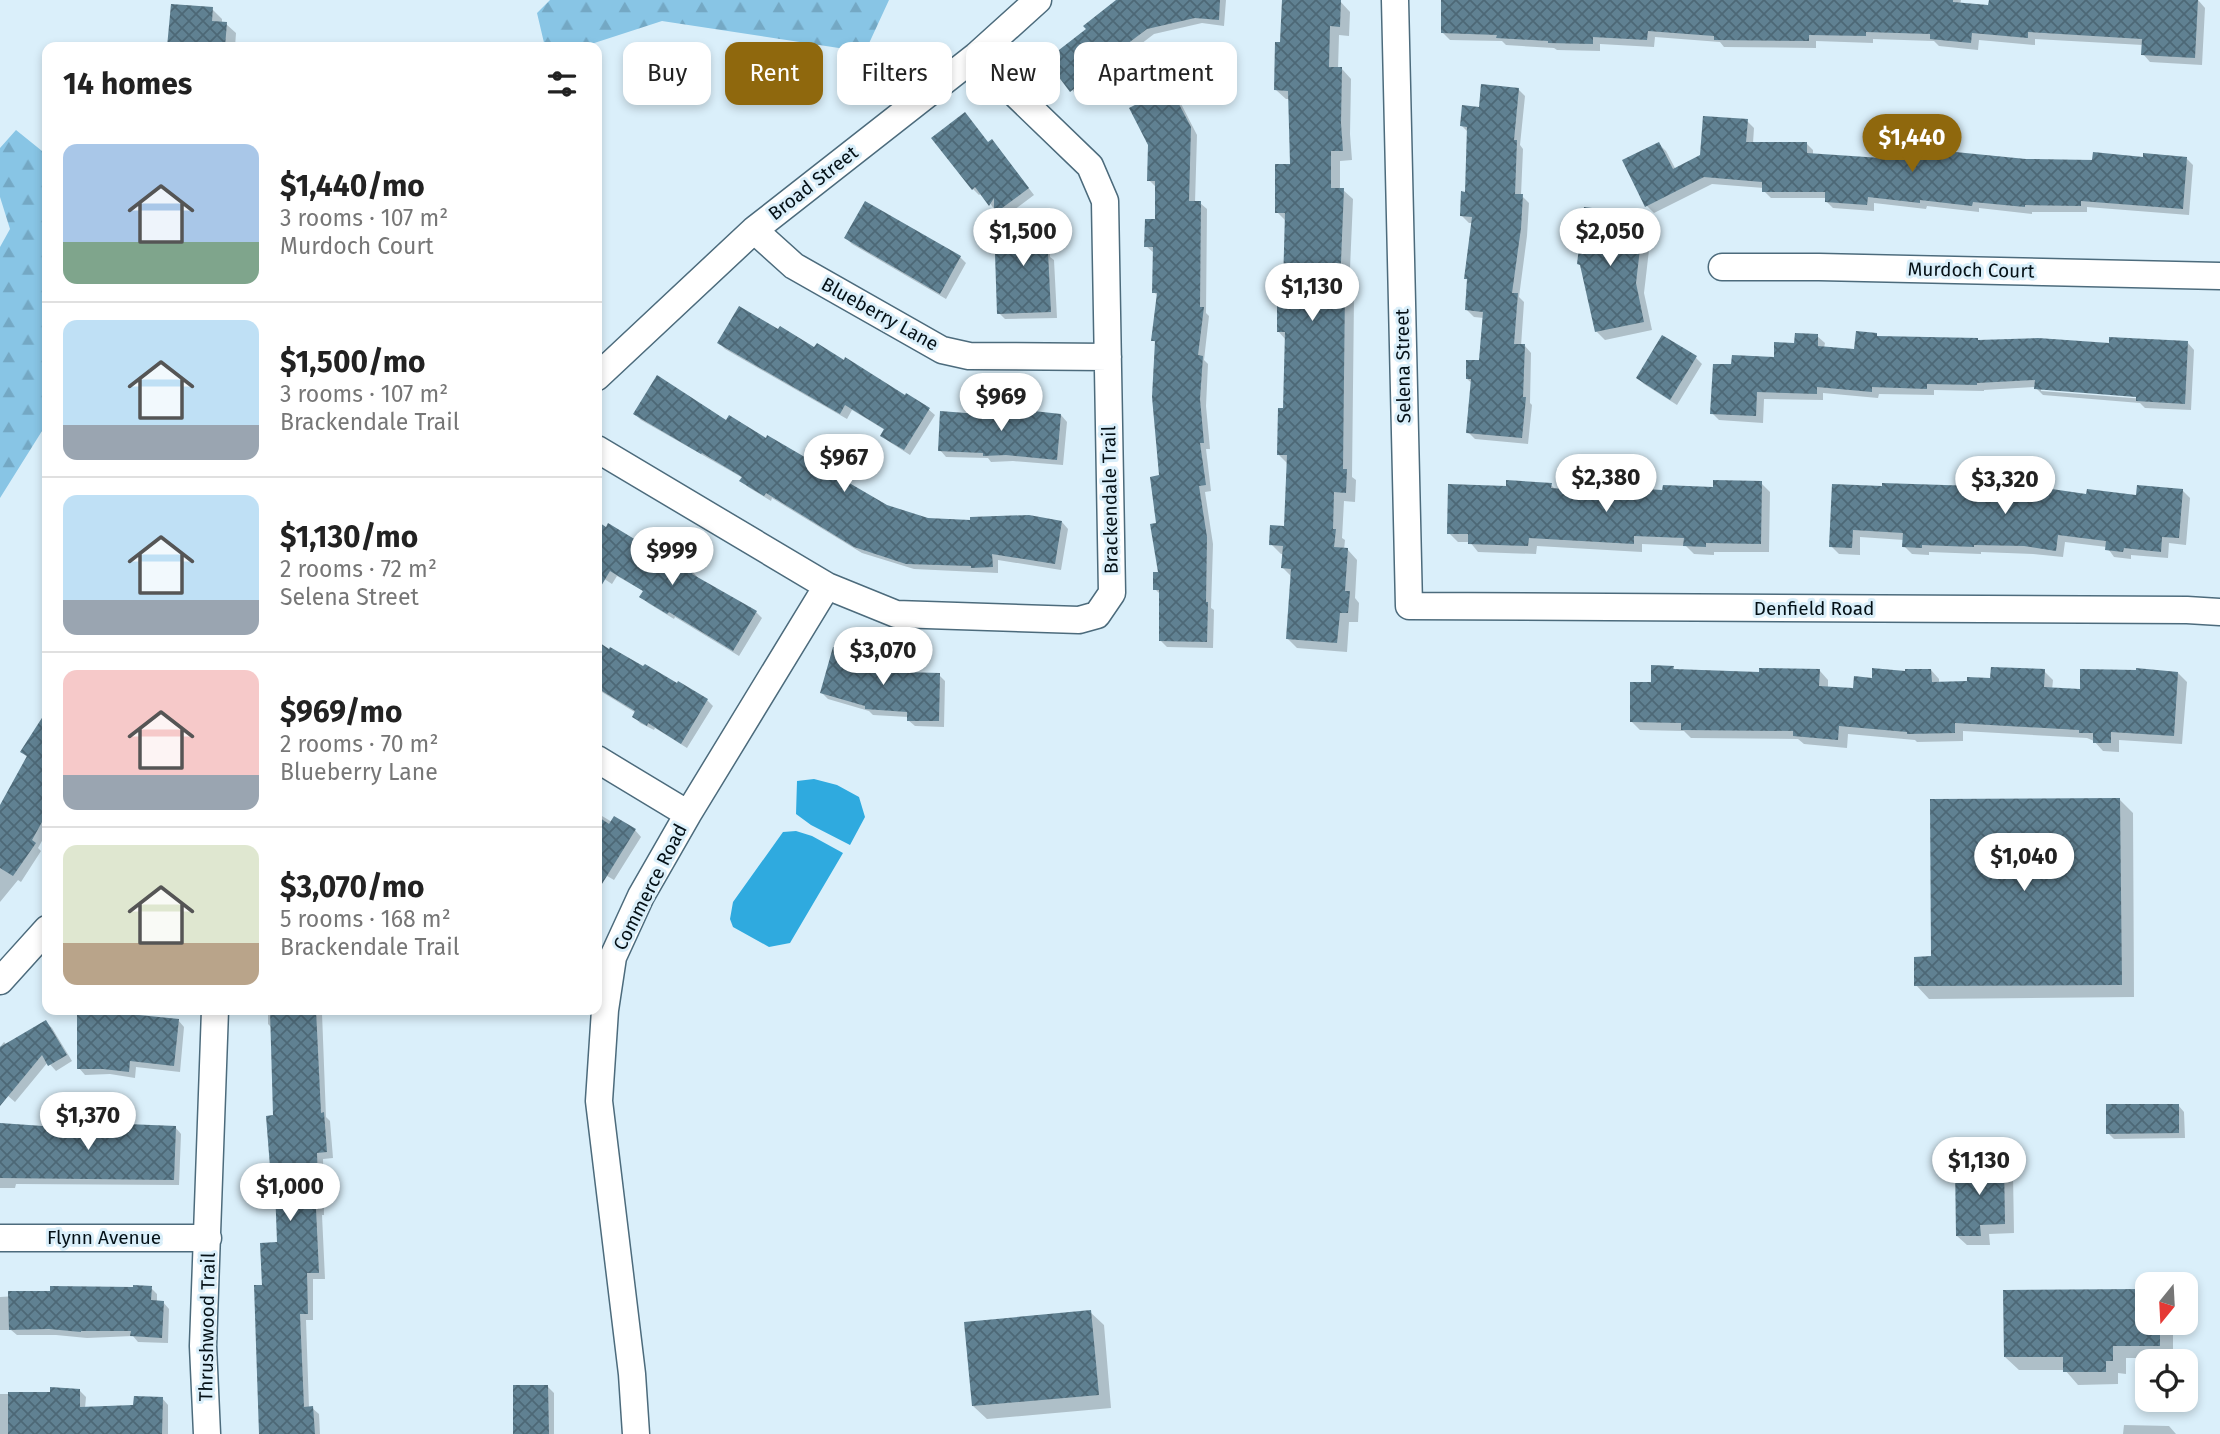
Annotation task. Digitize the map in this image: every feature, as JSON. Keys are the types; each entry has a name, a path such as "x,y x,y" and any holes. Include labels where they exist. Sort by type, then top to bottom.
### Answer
{"street":[{"name":"Broad Street","path":"992,42 1038,0"},
{"name":"Selena Street","path":"1395,0 1409,606"},
{"name":"Broad Street","path":"602,372 754,230 966,64"},
{"name":"Brackendale Trail","path":"602,452 827,586 896,614 1079,620 1097,615 1112,593 1105,201 1090,166 1027,105"},
{"name":"Blueberry Lane","path":"754,230 794,266 942,350 969,356 1108,356"},
{"name":"Murdoch Court","path":"1722,267 2220,276"},
{"name":"Commerce Road","path":"636,1434 632,1374 599,1101 605,1010 613,957 626,926 688,814 827,586"},
{"name":"Denfield Road","path":"1409,606 2220,612"},
{"path":"602,762 688,814"},
{"path":"0,981 42,935"},
{"name":"Thrushwood Trail","path":"207,1434 204,1346 215,1015"},
{"name":"Flynn Avenue","path":"0,1238 208,1238"}],"green space":[{"path":"550,0 889,0 870,42 837,42 837,48 823,46 823,42 800,42 662,21 597,42 544,42 537,13"},
{"path":"16,130 42,151 42,431 0,498 0,247 10,229 0,197 0,148"}],"shaded area":[{"path":"814,779 837,785 859,797 865,817 850,845 796,814 797,781"},
{"path":"796,831 812,836 843,853 790,943 769,947 733,927 730,919 733,902 783,832"}],"building":[{"path":"1116,0 1220,0 1219,20 1195,18 1147,29 1130,42 1074,42 1074,89 1070,92 1060,79 1060,49 1086,29 1083,26"},
{"path":"1282,0 1341,0 1340,27 1330,26 1329,67 1342,67 1343,151 1331,151 1331,188 1344,188 1340,286 1345,286 1343,469 1347,469 1346,493 1334,492 1333,529 1336,529 1334,547 1348,548 1345,591 1350,591 1348,613 1340,613 1337,643 1286,639 1291,569 1281,568 1283,546 1269,545 1270,525 1284,526 1287,455 1277,455 1278,408 1283,408 1285,332 1277,332 1277,285 1283,285 1285,213 1275,213 1275,164 1290,164 1288,91 1274,90 1275,42 1280,42"},
{"path":"1441,0 1953,0 1988,5 1989,0 2198,0 2195,58 2141,55 2142,39 2028,32 2028,38 1972,33 1971,43 1930,39 1930,34 1866,32 1866,36 1809,35 1809,41 1714,40 1714,36 1648,31 1647,40 1593,37 1593,44 1548,43 1496,38 1497,35 1441,33"},
{"path":"171,4 213,7 212,21 227,22 225,42 167,42"},
{"path":"1481,84 1519,88 1514,140 1517,140 1515,194 1523,194 1512,293 1518,293 1514,344 1525,344 1523,397 1526,397 1522,438 1466,433 1471,379 1466,379 1466,360 1479,360 1483,312 1465,310 1467,279 1464,279 1472,217 1460,216 1461,191 1465,192 1467,127 1460,126 1462,105 1479,107"},
{"path":"1135,105 1179,105 1191,127 1189,201 1201,201 1200,307 1204,307 1198,355 1203,356 1200,399 1204,443 1200,443 1206,485 1199,486 1207,537 1207,642 1159,641 1159,590 1153,590 1153,572 1158,572 1150,524 1156,523 1150,477 1159,475 1152,397 1155,341 1151,341 1157,293 1152,293 1153,247 1144,247 1145,219 1155,219 1155,181 1147,181 1148,145 1129,108"},
{"path":"965,112 988,142 992,139 1029,188 994,214 994,198 989,206 975,187 972,190 931,138"},
{"path":"1703,116 1748,119 1746,142 1807,142 1807,153 1881,158 1882,150 1935,156 1935,150 2026,159 2092,160 2093,152 2143,157 2143,153 2187,157 2183,209 2081,201 2081,206 2025,207 1973,202 1972,206 1868,197 1867,205 1825,202 1825,192 1762,192 1762,182 1704,177 1645,207 1622,160 1659,142 1673,169 1700,155"},
{"path":"865,201 961,256 940,294 844,238"},
{"path":"1584,207 1633,213 1630,239 1641,240 1636,283 1644,322 1595,332 1580,265 1577,264"},
{"path":"1044,217 1051,312 997,314 995,254 1002,254 1001,218"},
{"path":"739,306 778,329 780,326 814,347 817,343 844,360 845,357 930,408 904,450 880,436 884,429 845,405 840,414 717,343"},
{"path":"1856,331 1877,333 1877,336 1978,340 2038,338 2109,343 2109,337 2188,341 2185,404 2136,401 2136,397 2034,389 2035,380 1977,385 1927,384 1927,389 1872,387 1872,392 1817,387 1817,394 1757,392 1756,416 1710,414 1713,364 1731,364 1732,355 1774,357 1774,342 1794,343 1795,333 1818,334 1818,346 1854,349"},
{"path":"1662,335 1697,356 1670,400 1636,378"},
{"path":"657,375 726,420 729,415 766,438 767,435 887,505 928,518 970,520 970,517 1029,515 1062,521 1055,564 992,554 993,567 906,564 854,547 766,493 764,496 739,481 742,477 633,414"},
{"path":"1024,410 1061,414 1057,460 938,451 940,411 966,413"},
{"path":"1506,480 1552,483 1551,488 1613,493 1613,487 1662,490 1663,485 1713,487 1713,480 1762,481 1761,544 1706,543 1706,547 1683,546 1684,538 1634,536 1634,544 1529,538 1528,546 1468,544 1468,534 1447,534 1448,484 1506,486"},
{"path":"1882,483 1975,486 1975,490 2037,494 2038,487 2086,494 2087,489 2136,495 2137,485 2183,489 2179,538 2162,537 2161,552 2124,548 2123,552 2105,550 2106,541 2058,535 2056,551 2024,546 1922,545 1922,548 1902,547 1903,533 1853,530 1852,548 1829,547 1832,484 1882,486"},
{"path":"608,523 664,557 666,554 694,571 692,574 757,611 733,651 639,597 643,591 610,571 602,585 602,524 606,527"},
{"path":"602,644 643,666 645,664 677,683 678,681 708,699 681,744 648,723 647,726 632,717 635,711 602,691"},
{"path":"833,647 853,653 851,663 899,666 899,672 940,673 939,721 907,721 907,712 865,709 865,706 820,693"},
{"path":"1651,665 1674,666 1673,669 1759,672 1759,668 1820,669 1819,686 1853,688 1854,676 1872,678 1872,668 1905,671 1931,669 1932,682 1967,681 1967,677 1990,678 1991,667 2045,669 2044,687 2080,689 2080,669 2136,668 2178,672 2174,736 2111,732 2111,743 2093,743 2093,733 2079,733 2079,730 1955,723 1955,733 1907,734 1839,726 1838,740 1793,736 1793,731 1681,730 1681,723 1630,722 1630,682 1651,682"},
{"path":"42,718 42,822 32,840 36,843 13,876 0,868 0,805 27,756 20,752"},
{"path":"2120,798 2122,985 1914,986 1914,957 1931,956 1930,799"},
{"path":"614,816 636,829 602,884 602,819 609,824"},
{"path":"77,1015 139,1015 179,1019 174,1066 130,1061 129,1072 77,1069"},
{"path":"270,1015 316,1015 321,1113 324,1112 327,1152 317,1153 319,1273 307,1273 308,1314 300,1314 304,1407 313,1406 315,1434 259,1434 254,1285 262,1285 260,1243 277,1242 275,1188 267,1188 267,1167 270,1167 266,1116 273,1115"},
{"path":"46,1020 67,1055 48,1066 42,1055 0,1106 0,1047"},
{"path":"2106,1104 2179,1104 2179,1133 2106,1134"},
{"path":"0,1123 43,1126 102,1123 176,1126 174,1180 0,1178"},
{"path":"2004,1162 2005,1224 1980,1225 1981,1236 1956,1236 1955,1163"},
{"path":"50,1286 152,1286 151,1300 164,1301 162,1338 130,1336 131,1331 9,1330 8,1291 50,1291"},
{"path":"2135,1289 2135,1335 2160,1335 2160,1346 2113,1346 2113,1361 2106,1361 2106,1372 2063,1372 2063,1357 2004,1357 2003,1290"},
{"path":"1091,1310 1099,1395 972,1406 964,1322"},
{"path":"513,1385 548,1385 549,1434 513,1434"},
{"path":"50,1387 80,1389 80,1407 133,1405 134,1396 163,1397 162,1434 8,1434 8,1392 50,1392"}]}
